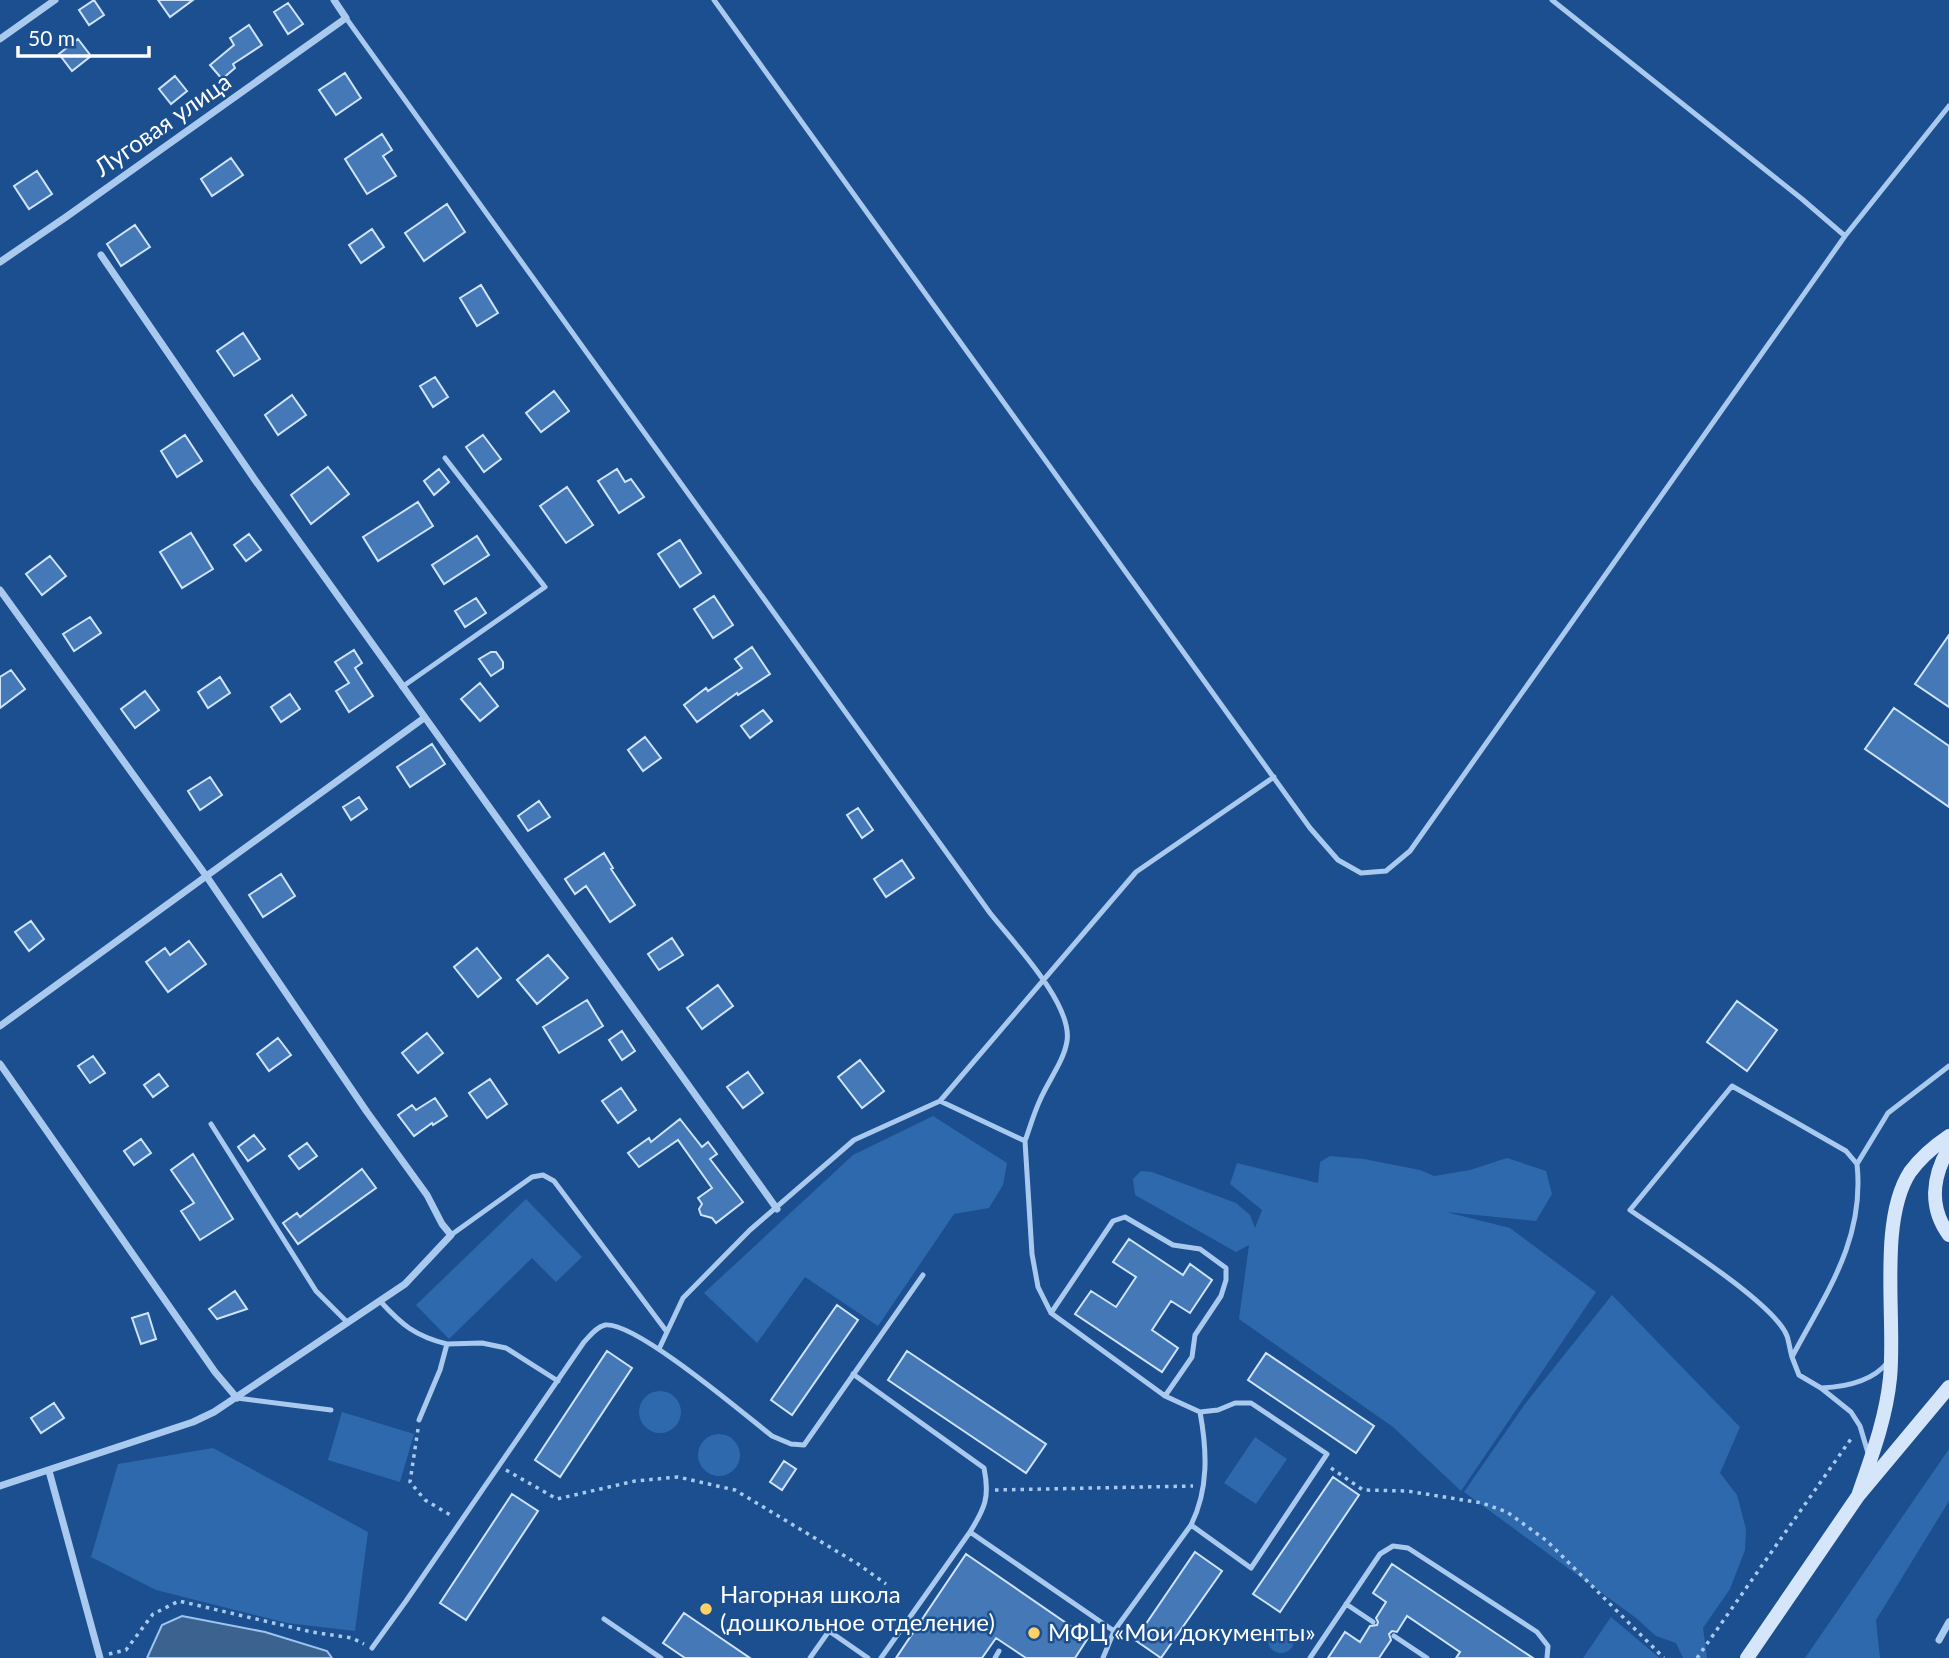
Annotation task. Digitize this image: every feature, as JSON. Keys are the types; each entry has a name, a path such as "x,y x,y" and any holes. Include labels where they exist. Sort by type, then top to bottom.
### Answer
{"main road":[{"path":"1858,1496 1879,1436 1890,1382 1890,1263 1898,1200 1909,1174 1929,1150 1949,1136"},
{"path":"1949,1148 1938,1170 1934,1197 1940,1223 1949,1235"},
{"path":"1747,1658 1858,1496 1949,1387"}],"street":[{"path":"0,38 55,0"},
{"path":"334,0 346,18"},
{"name":"Луговая улица","path":"0,262 346,18"},
{"path":"101,255 255,480 777,1209"},
{"path":"0,590 207,877 367,1112 427,1195 451,1235 405,1283 237,1398 193,1422 0,1486"},
{"path":"0,1026 424,718"},
{"path":"0,1064 215,1372 237,1398"},
{"path":"49,1471 100,1657"},
{"path":"1939,1640 1949,1622"}],"lane":[{"path":"714,0 1310,828 1338,860 1361,873 1386,871 1410,851 1845,236 1949,106"},
{"path":"1552,0 1845,236"},
{"path":"346,18 966,880 1059,1004 1068,1040 1040,1100 1026,1141 1032,1254 1038,1287 1051,1312 1165,1396 1200,1412 1218,1410 1235,1403 1251,1403 1327,1454 1251,1568 1191,1525"},
{"path":"402,687 545,587 445,458"},
{"path":"659,1349 684,1298 750,1230 854,1140 940,1101 1136,872 1274,777"},
{"path":"1857,1164 1888,1113 1949,1066"},
{"path":"1792,1357 1844,1260 1857,1211 1857,1164 1846,1151 1732,1086 1630,1210 1749,1295 1773,1316 1786,1334 1792,1357 1799,1375 1852,1412 1860,1426 1870,1459"},
{"path":"940,1101 1026,1141"},
{"path":"211,1124 317,1291 348,1323"},
{"path":"451,1235 532,1177 543,1175 554,1181 667,1332"},
{"path":"1051,1312 1113,1221 1125,1217 1173,1245 1200,1249 1226,1268 1226,1280 1221,1296 1195,1335 1192,1357 1165,1396"},
{"path":"372,1648 584,1342 597,1328 607,1325 625,1330 659,1349 772,1436 791,1444 804,1445 923,1275"},
{"path":"380,1301 400,1323 421,1338 447,1344 482,1343 506,1348 558,1381"},
{"path":"419,1420 447,1344"},
{"path":"1821,1388 1839,1387 1861,1381 1882,1370 1892,1357"},
{"path":"853,1374 984,1468 988,1490 981,1515 881,1658"},
{"path":"237,1398 331,1410"},
{"path":"1103,1658 1114,1631 1198,1512 1207,1447 1200,1412"},
{"path":"970,1532 1114,1631"},
{"path":"1310,1658 1380,1554 1393,1545 1408,1548 1537,1632 1548,1646 1547,1658"},
{"path":"1346,1604 1373,1622"},
{"path":"604,1619 661,1658"},
{"path":"810,1658 829,1631 869,1658"},
{"path":"1394,1636 1427,1658"},
{"path":"995,1658 999,1651"}],"path":[{"path":"419,1420 410,1482 425,1500 462,1521"},
{"path":"1697,1658 1860,1426"},
{"path":"1322,1462 1363,1490 1407,1490 1482,1503 1507,1513 1547,1541 1664,1658"},
{"path":"498,1465 557,1499 635,1481 678,1477 735,1490 858,1564 886,1584"},
{"path":"988,1490 1203,1486"},
{"path":"100,1657 126,1650 153,1614 179,1601 312,1632 352,1638 372,1648"}],"shaded area":[{"path":"933,1116 1007,1163 1003,1185 989,1208 954,1214 878,1326 805,1277 757,1343 704,1293 853,1155"},
{"path":"1330,1156 1364,1159 1420,1170 1434,1176 1470,1170 1507,1158 1546,1171 1552,1194 1536,1221 1446,1212 1510,1228 1596,1292 1461,1491 1393,1427 1239,1319 1249,1245 1236,1252 1135,1195 1133,1179 1141,1171 1152,1172 1236,1203 1250,1215 1255,1228 1262,1210 1230,1184 1237,1163 1318,1183 1320,1162"},
{"path":"526,1199 582,1257 556,1282 532,1258 449,1339 416,1305"},
{"path":"1612,1295 1740,1427 1720,1473 1737,1495 1746,1529 1745,1550 1730,1589 1703,1628 1707,1658 1683,1658 1676,1643 1656,1636 1636,1618 1464,1492 1525,1404"},
{"path":"660,1391 675,1397 681,1412 675,1427 660,1433 645,1427 639,1412 645,1397"},
{"path":"342,1412 414,1434 400,1482 328,1460"},
{"path":"719,1434 734,1440 740,1455 734,1470 719,1476 704,1470 698,1455 704,1440"},
{"path":"1255,1437 1287,1459 1256,1504 1224,1483"},
{"path":"213,1448 368,1532 355,1631 287,1623 156,1590 91,1557 118,1464"},
{"path":"1949,1449 1949,1501 1876,1620 1880,1658 1805,1658"},
{"path":"182,1616 265,1632 327,1651 332,1658 147,1658 162,1625"},
{"path":"1611,1617 1656,1655 1659,1658 1583,1658"},
{"path":"1281,1627 1290,1631 1294,1640 1290,1649 1281,1653 1272,1649 1268,1640 1272,1631"}],"building":[{"path":"94,0 104,15 89,25 79,10"},
{"path":"158,0 193,0 170,17"},
{"path":"288,3 303,24 288,34 274,12"},
{"path":"249,25 262,45 233,64 235,68 222,79 210,65 234,45 230,38"},
{"path":"78,39 91,56 72,71 59,54"},
{"path":"345,73 361,98 336,115 319,90"},
{"path":"175,76 187,91 171,104 159,89"},
{"path":"382,134 392,150 383,156 396,176 367,194 345,159"},
{"path":"231,158 243,175 212,196 201,179"},
{"path":"37,171 52,194 29,209 14,186"},
{"path":"447,204 465,232 424,261 405,233"},
{"path":"135,225 150,247 121,266 107,244"},
{"path":"372,229 384,247 361,263 349,245"},
{"path":"481,285 498,313 477,326 460,298"},
{"path":"243,333 260,359 234,376 217,351"},
{"path":"435,377 448,397 433,407 420,386"},
{"path":"554,391 569,411 541,432 526,413"},
{"path":"292,395 306,415 278,435 265,415"},
{"path":"185,435 202,461 177,477 161,451"},
{"path":"483,435 501,459 484,472 466,447"},
{"path":"328,467 349,494 311,524 291,495"},
{"path":"439,469 449,482 434,495 424,481"},
{"path":"617,469 625,482 631,479 644,497 619,513 598,481"},
{"path":"567,487 593,525 566,543 540,506"},
{"path":"418,502 433,526 378,561 363,537"},
{"path":"191,533 213,569 182,588 160,552"},
{"path":"249,534 261,550 246,561 234,545"},
{"path":"477,536 489,555 444,584 432,565"},
{"path":"680,540 701,573 680,587 658,554"},
{"path":"50,556 66,576 42,595 26,574"},
{"path":"714,596 733,625 713,638 694,609"},
{"path":"476,598 486,613 465,627 455,611"},
{"path":"90,617 101,633 74,651 63,634"},
{"path":"1949,635 1949,707 1915,684"},
{"path":"752,647 770,674 738,695 737,693 697,722 684,705 706,688 708,691 742,668 735,659"},
{"path":"354,650 362,663 355,668 373,696 349,712 336,691 349,683 335,662"},
{"path":"496,652 503,662 503,668 491,676 479,659"},
{"path":"11,670 25,689 0,708 0,677"},
{"path":"220,677 230,693 208,708 198,692"},
{"path":"480,683 498,706 480,721 461,699"},
{"path":"145,691 159,710 135,728 121,709"},
{"path":"290,694 300,709 281,722 271,707"},
{"path":"1894,708 1949,746 1949,807 1865,749"},
{"path":"763,710 772,721 750,738 741,726"},
{"path":"645,737 661,758 643,771 628,750"},
{"path":"432,744 445,764 410,787 397,767"},
{"path":"210,777 222,795 200,810 188,791"},
{"path":"359,797 367,809 351,820 343,807"},
{"path":"539,801 550,817 528,831 518,816"},
{"path":"858,808 873,830 862,838 847,815"},
{"path":"604,853 613,868 611,869 635,905 610,922 586,886 575,894 565,879"},
{"path":"902,860 914,878 886,897 874,879"},
{"path":"281,874 295,896 263,917 249,895"},
{"path":"31,921 44,939 29,951 15,932"},
{"path":"672,938 683,955 659,970 648,954"},
{"path":"189,941 206,964 168,992 146,962 165,948 170,955"},
{"path":"477,948 501,978 478,997 454,967"},
{"path":"548,955 568,978 537,1004 517,980"},
{"path":"718,985 733,1006 702,1029 687,1008"},
{"path":"587,1000 603,1026 559,1053 543,1027"},
{"path":"1737,1001 1777,1030 1747,1071 1707,1042"},
{"path":"622,1031 635,1051 622,1060 609,1040"},
{"path":"427,1033 443,1053 418,1073 402,1053"},
{"path":"278,1038 291,1055 269,1071 257,1054"},
{"path":"93,1056 105,1073 90,1083 78,1066"},
{"path":"860,1060 884,1091 862,1108 838,1077"},
{"path":"748,1072 763,1093 743,1108 727,1087"},
{"path":"159,1074 168,1086 153,1097 144,1085"},
{"path":"490,1079 507,1104 487,1118 469,1093"},
{"path":"621,1088 636,1110 618,1123 602,1101"},
{"path":"435,1098 447,1116 414,1136 398,1115 412,1105 416,1110"},
{"path":"680,1119 702,1147 708,1142 717,1154 710,1159 743,1202 716,1223 712,1218 701,1215 699,1209 702,1204 698,1198 712,1188 678,1140 639,1167 628,1153 649,1138 651,1142"},
{"path":"254,1135 265,1149 248,1161 238,1147"},
{"path":"141,1139 151,1153 134,1165 124,1151"},
{"path":"307,1143 317,1156 299,1169 289,1156"},
{"path":"193,1154 233,1219 200,1240 181,1211 194,1203 171,1170"},
{"path":"362,1169 376,1188 298,1244 283,1223 297,1213 300,1217"},
{"path":"1129,1239 1183,1275 1190,1264 1212,1280 1190,1313 1171,1301 1152,1330 1178,1348 1162,1372 1075,1314 1091,1291 1116,1307 1136,1277 1113,1262"},
{"path":"235,1291 247,1309 217,1319 209,1309"},
{"path":"837,1305 858,1320 792,1415 771,1400"},
{"path":"148,1313 156,1339 141,1344 132,1318"},
{"path":"607,1351 632,1368 560,1477 535,1460"},
{"path":"907,1351 1046,1444 1026,1473 888,1380"},
{"path":"1266,1353 1374,1426 1356,1453 1248,1380"},
{"path":"54,1403 64,1418 41,1433 31,1418"},
{"path":"784,1461 796,1469 782,1490 770,1482"},
{"path":"1333,1477 1359,1495 1280,1612 1253,1594"},
{"path":"512,1494 538,1511 466,1620 440,1603"},
{"path":"1195,1552 1222,1571 1161,1658 1135,1640"},
{"path":"966,1554 1088,1638 1075,1658 1026,1658 996,1638 982,1658 896,1658"},
{"path":"1392,1564 1533,1658 1456,1658 1460,1652 1407,1616 1397,1632 1392,1631 1389,1634 1391,1640 1379,1658 1328,1658 1345,1632 1360,1642 1370,1626 1377,1625 1376,1618 1386,1602 1373,1593"},
{"path":"684,1613 750,1658 685,1658 663,1643"}],"place":[{"name":"Нагорная школа (дошкольное отделение)","path":"706,1609"},
{"name":"МФЦ «Мои документы»","path":"1034,1633"}]}
